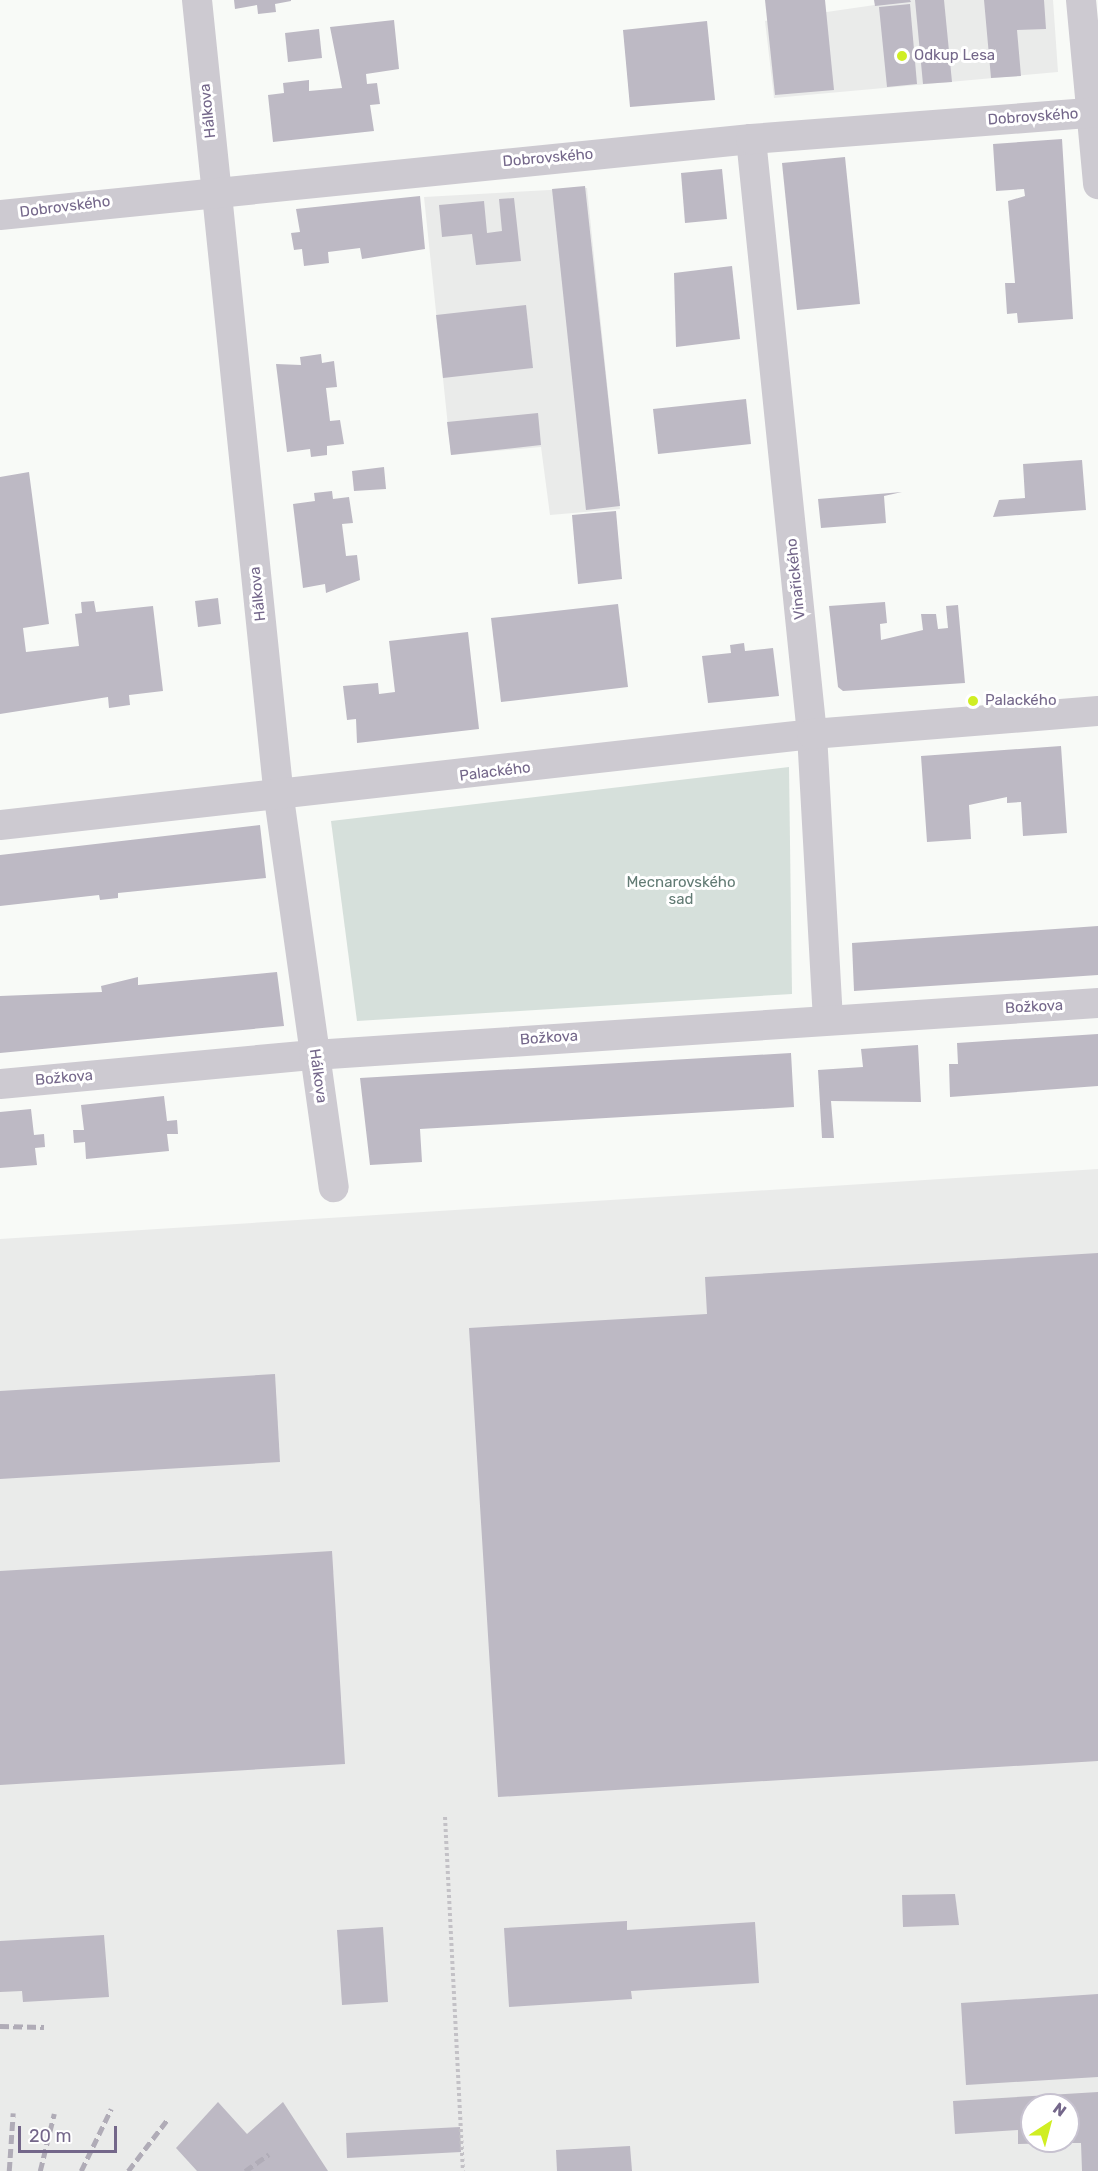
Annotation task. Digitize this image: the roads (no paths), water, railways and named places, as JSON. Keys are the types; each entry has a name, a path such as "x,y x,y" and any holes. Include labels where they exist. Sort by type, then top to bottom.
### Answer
{"street":[{"name":"Hálkova","path":"197,0 279,798 334,1187"},
{"path":"1081,0 1096,112 1098,184"},
{"name":"Dobrovského","path":"0,215 216,189 751,139 1096,112"},
{"name":"Vinařického","path":"751,139 812,734 828,1019"},
{"name":"Palackého","path":"0,825 279,798 812,734 1098,711"},
{"name":"Božkova","path":"0,1084 314,1054 1098,1003"}],"railway":[{"path":"0,2026 44,2027"},
{"path":"81,2171 111,2109"},
{"path":"9,2171 13,2113"},
{"path":"40,2171 54,2114"},
{"path":"128,2171 167,2120"},
{"path":"245,2171 269,2154"}],"place":[{"name":"Odkup Lesa","path":"902,56"},
{"name":"Palackého","path":"973,701"}],"park label":[{"name":"Mecnarovského sad","path":"681,890"}]}
